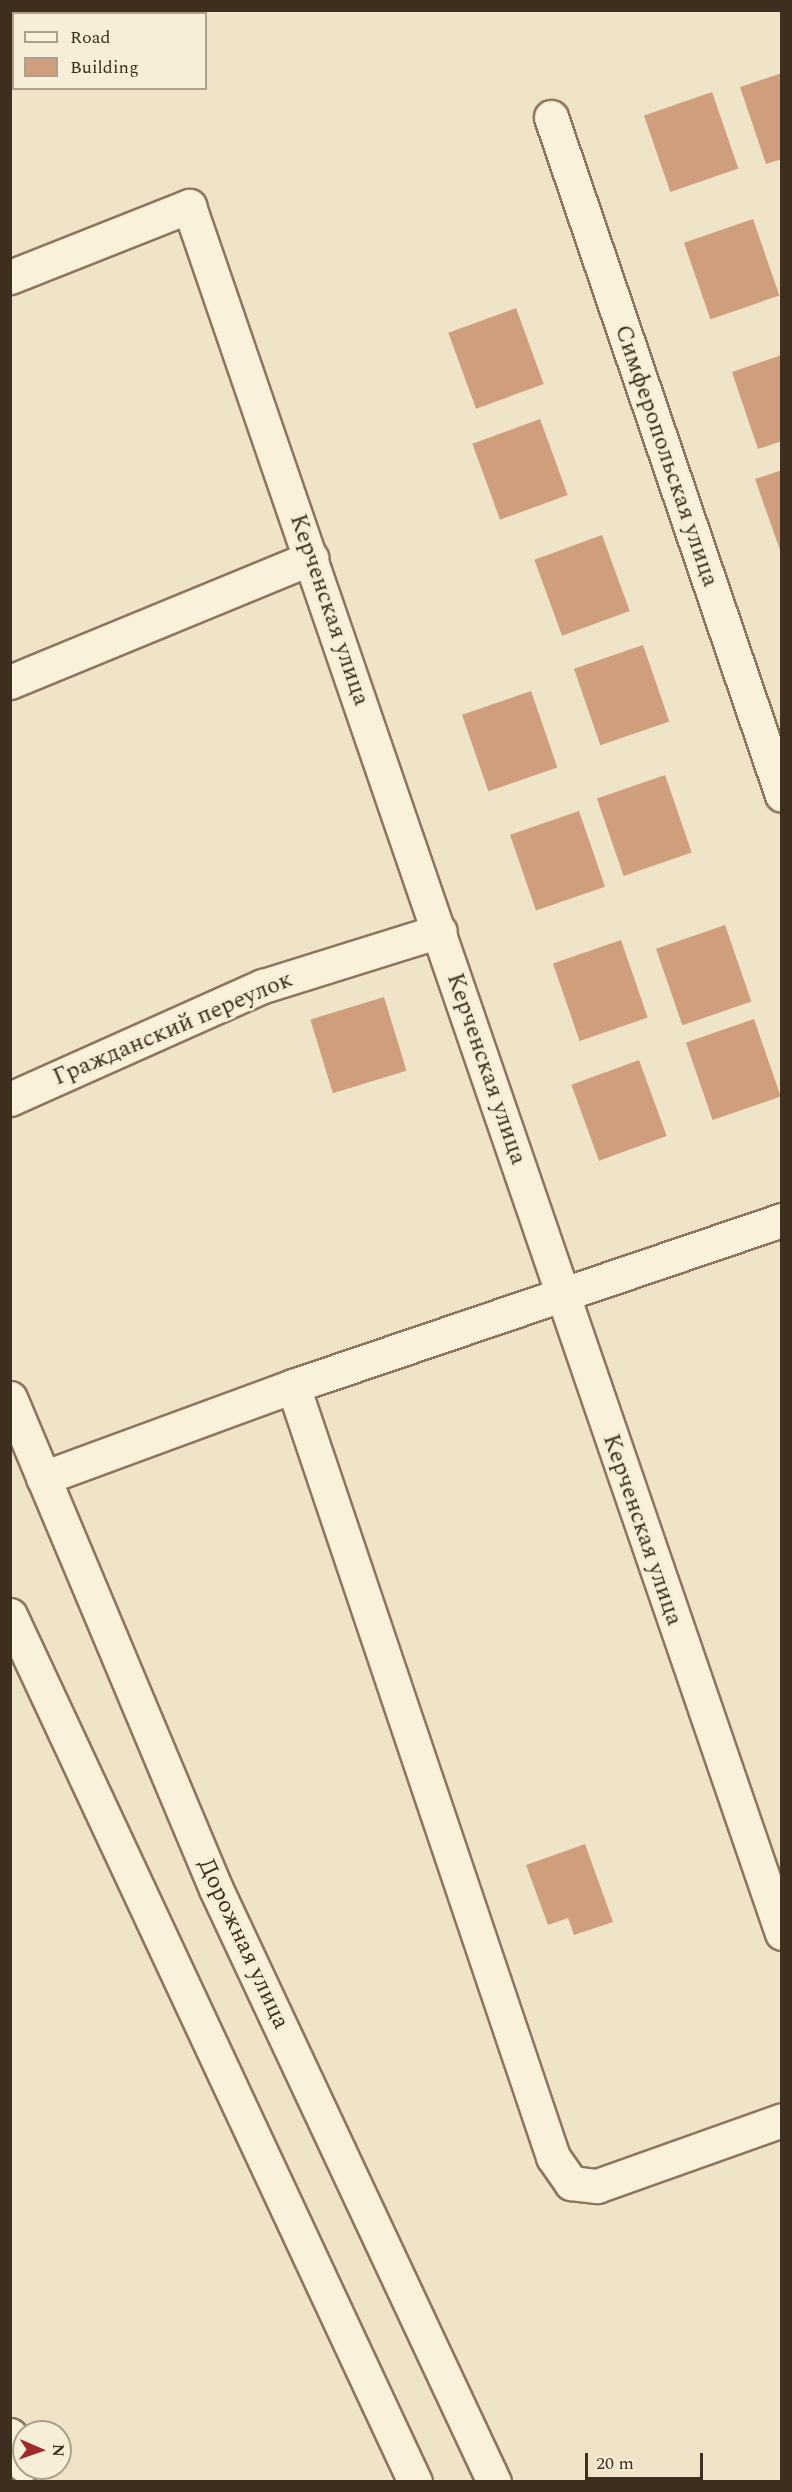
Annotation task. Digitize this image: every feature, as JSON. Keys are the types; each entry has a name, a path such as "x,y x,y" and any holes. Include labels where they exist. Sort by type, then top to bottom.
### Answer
{"street":[{"name":"Симферопольская улица","path":"551,117 782,795"},
{"name":"Керченская улица","path":"10,277 189,206 440,931 562,1297 782,1934"},
{"path":"10,682 311,558"},
{"name":"Гражданский переулок","path":"10,1098 263,986 440,931"},
{"path":"43,1478 293,1386 562,1297 782,1220"},
{"path":"293,1386 554,2157 571,2183 597,2186 782,2121"},
{"name":"Дорожная улица","path":"10,1398 216,1889 494,2481"},
{"path":"10,1615 415,2481"}],"shaded area":[{"path":"11,10 211,10 12,12 11,90"}],"building":[{"path":"782,73 782,159 766,164 740,87"},
{"path":"712,92 738,169 670,192 644,115"},
{"path":"753,219 779,296 710,319 684,243"},
{"path":"516,308 544,384 476,409 448,333"},
{"path":"782,355 782,441 758,449 732,372"},
{"path":"540,419 568,495 500,520 472,444"},
{"path":"782,470 782,553 781,553 755,479"},
{"path":"602,535 630,611 562,636 534,560"},
{"path":"643,645 669,722 600,745 574,669"},
{"path":"531,691 557,768 488,791 462,715"},
{"path":"665,775 692,853 624,876 597,798"},
{"path":"579,811 605,887 536,910 510,835"},
{"path":"725,925 751,1002 682,1025 656,949"},
{"path":"621,940 648,1018 580,1041 553,963"},
{"path":"384,997 407,1071 333,1093 310,1020"},
{"path":"754,1019 781,1097 713,1120 686,1042"},
{"path":"639,1060 667,1136 599,1161 571,1085"},
{"path":"585,1844 613,1922 574,1935 568,1918 548,1925 526,1865"}]}
